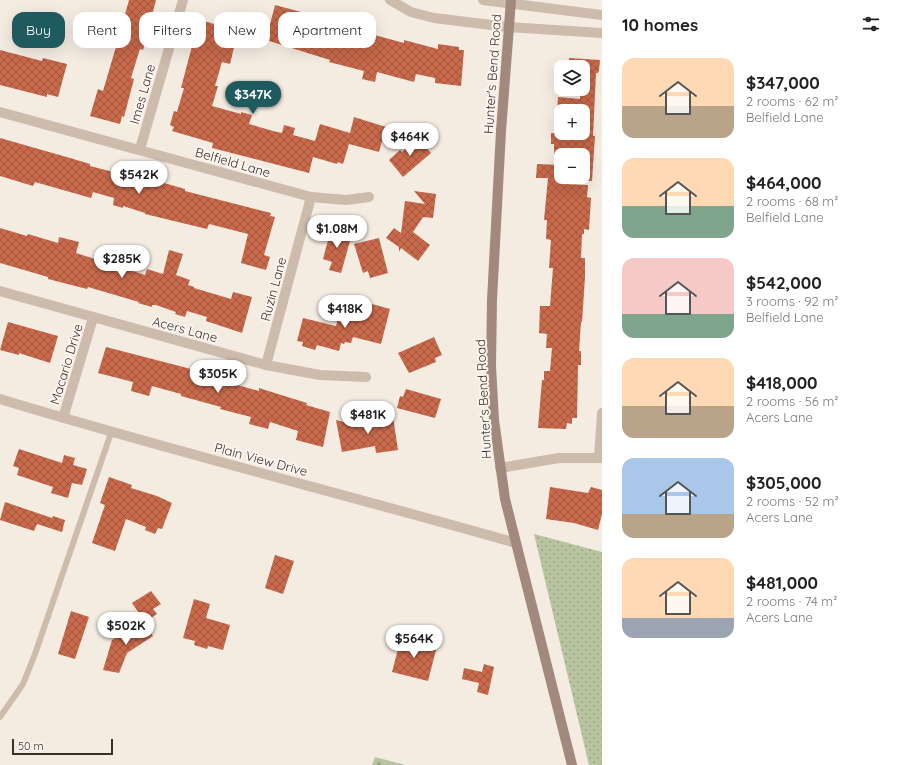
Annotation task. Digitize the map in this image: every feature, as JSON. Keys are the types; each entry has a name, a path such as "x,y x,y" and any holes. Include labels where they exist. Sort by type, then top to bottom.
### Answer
{"street":[{"name":"Imes Lane","path":"140,150 183,0"},
{"path":"390,0 411,12 434,18 508,27 602,33"},
{"path":"483,0 511,2 602,15"},
{"name":"Hunter's Bend Road","path":"511,2 508,27 492,300 491,366 494,420 500,468 516,543 572,765"},
{"name":"Belfield Lane","path":"0,112 311,197 346,200 368,197"},
{"name":"Ruzin Lane","path":"266,364 311,197"},
{"name":"Acers Lane","path":"0,291 93,318 266,364 320,375 366,377"},
{"name":"Macario Drive","path":"63,418 93,318"},
{"name":"Plain View Drive","path":"0,399 111,433 263,472 516,543"},
{"path":"500,468 559,458 601,457 602,413"}],"lane":[{"path":"0,717 23,684 35,654 111,433"}],"green space":[{"path":"534,534 602,552 602,765 589,765"},
{"path":"375,757 405,765 372,765"}],"building":[{"path":"129,0 156,0 153,12 139,12 139,48 144,48 143,50 140,49 131,78 134,79 124,117 122,116 120,124 90,116 98,89 103,91 116,48 131,48 131,12 126,12"},
{"path":"275,5 301,12 278,12 278,44 270,41 270,24"},
{"path":"206,22 214,24 214,48 234,48 230,64 222,62 215,86 218,86 212,106 241,114 241,112 252,115 249,124 273,131 282,133 284,125 295,128 293,135 315,141 320,124 350,133 354,117 386,127 379,152 349,144 343,164 338,162 337,164 313,157 309,173 212,148 213,143 172,131 174,127 170,125 174,111 177,112 184,88 181,88 191,48 206,48"},
{"path":"376,35 404,43 404,40 438,49 438,44 459,47 459,50 464,50 461,86 435,83 435,78 416,74 414,82 377,72 375,82 362,79 364,71 329,62 330,60 292,48 376,48"},
{"path":"0,50 42,61 43,58 67,64 58,97 47,94 47,97 0,85"},
{"path":"569,58 600,60 599,70 598,73 596,73 593,136 595,136 592,181 590,181 590,148 554,148 554,144 551,144 551,133 554,133 554,140 590,140 590,104 558,104 558,97 580,99 580,96 590,96 590,60 569,60"},
{"path":"0,138 90,164 90,166 121,174 122,171 185,189 185,191 271,213 270,216 275,217 264,255 270,257 266,270 241,263 248,234 209,224 207,229 145,214 123,206 123,208 113,205 114,198 93,192 91,198 35,182 33,186 0,176"},
{"path":"418,138 431,153 403,177 389,160 400,150 402,152"},
{"path":"537,164 554,165 554,184 588,185 587,197 591,198 589,230 584,229 584,234 582,234 581,258 585,258 585,277 579,351 581,351 581,365 578,365 577,418 572,418 572,424 567,423 566,429 538,428 542,380 544,380 544,371 550,371 552,348 546,348 547,334 539,333 540,306 550,306 553,268 549,268 551,240 546,239 547,220 544,220 548,178 536,178"},
{"path":"414,191 436,194 433,218 423,217 413,232 430,245 418,261 401,248 399,252 399,247 386,238 394,228 401,233 405,201 425,204"},
{"path":"0,228 27,236 28,234 58,243 59,237 79,242 76,253 145,275 147,269 163,274 169,250 183,254 176,275 190,280 188,285 231,299 233,292 252,297 242,333 206,321 207,317 187,311 185,317 156,305 152,305 152,307 88,287 87,289 48,279 48,277 0,263"},
{"path":"331,229 352,234 341,273 329,270 332,262 323,259"},
{"path":"379,238 388,273 370,278 368,271 363,273 354,244"},
{"path":"372,304 390,309 381,344 353,337 351,343 341,343 339,351 317,345 315,350 302,346 303,342 297,341 303,318 336,326 340,310 368,317"},
{"path":"8,322 58,336 50,363 19,353 19,355 0,350"},
{"path":"434,337 442,355 435,358 436,362 409,373 398,353"},
{"path":"106,347 191,369 190,370 213,376 212,378 259,391 259,388 330,412 323,447 296,440 298,431 270,422 268,429 249,424 251,417 220,409 221,407 181,396 181,394 152,386 149,396 131,391 133,382 98,373"},
{"path":"406,389 441,399 435,418 397,408 400,396 403,397"},
{"path":"393,417 398,450 376,453 375,446 342,452 336,420 348,423"},
{"path":"19,449 62,463 64,455 75,458 73,465 87,469 82,485 72,483 68,498 51,493 53,487 17,475 19,468 13,466"},
{"path":"109,477 132,485 131,488 157,496 172,503 162,529 158,528 155,534 145,530 146,527 126,519 115,551 92,543 105,505 100,503"},
{"path":"550,487 588,493 591,487 602,490 602,514 598,530 574,523 546,519"},
{"path":"5,502 52,518 53,516 65,520 62,532 37,524 34,531 0,520"},
{"path":"275,555 294,561 283,594 265,588"},
{"path":"151,591 161,604 153,609 157,614 145,622 132,603"},
{"path":"194,599 210,604 206,618 230,625 223,650 208,646 207,649 194,645 195,641 183,638"},
{"path":"71,611 89,617 75,659 58,654"},
{"path":"143,621 153,636 127,653 119,673 103,670 112,640"},
{"path":"402,634 414,637 413,643 436,650 428,681 392,672"},
{"path":"484,664 494,667 488,695 477,692 479,683 462,679 464,668 482,672"}]}
